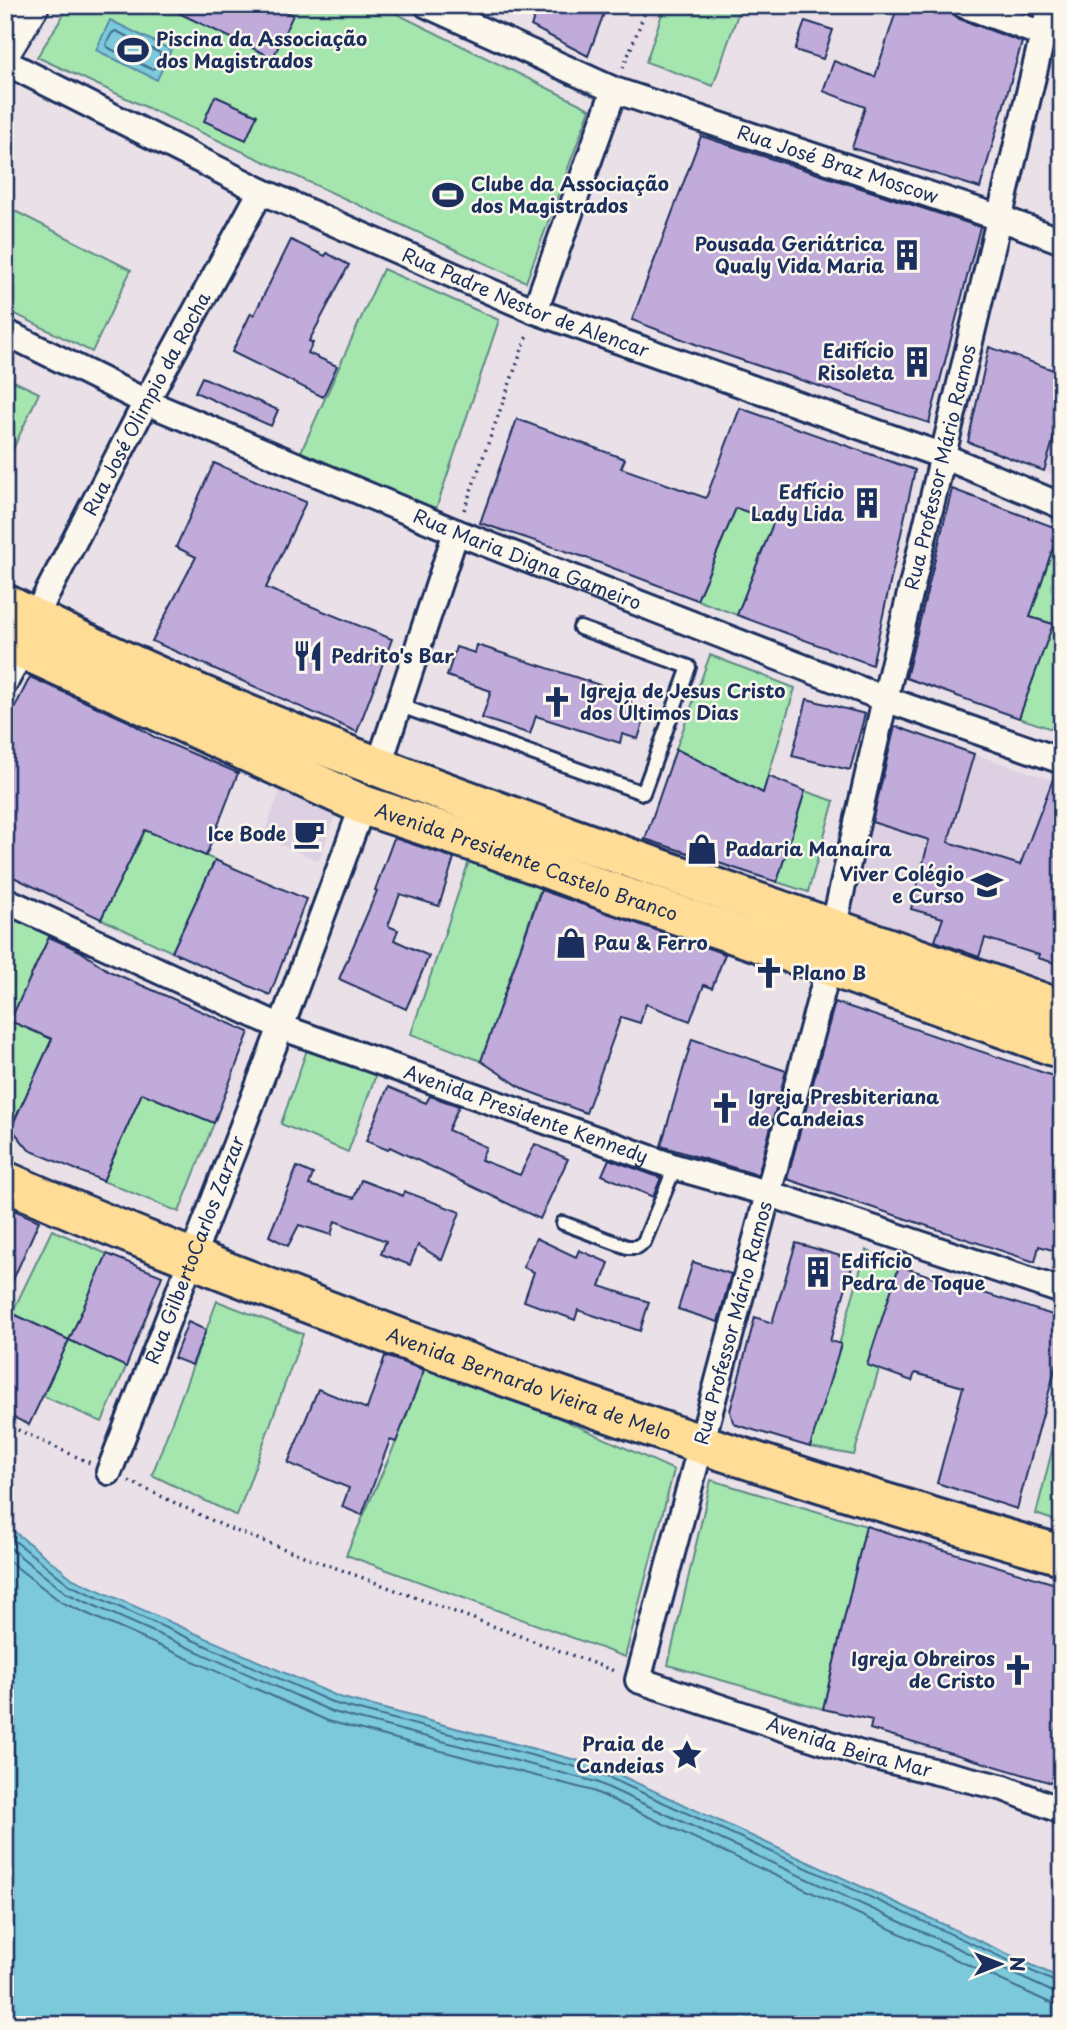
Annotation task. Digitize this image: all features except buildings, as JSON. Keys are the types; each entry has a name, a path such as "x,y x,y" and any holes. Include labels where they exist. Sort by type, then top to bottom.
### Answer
{"main road":[{"path":"5,47 31,5"},
{"name":"Avenida Presidente Castelo Branco","path":"14,639 219,704 378,768 1062,1010"},
{"name":"Avenida Presidente Castelo Branco","path":"14,639 363,805 1062,1049"},
{"path":"610,892 624,856"},
{"name":"Avenida Bernardo Vieira de Melo","path":"5,1181 193,1259 382,1332 701,1445 1062,1555"}],"street":[{"name":"Rua José Braz Moscow","path":"428,5 614,90 1062,241"},
{"path":"964,5 1042,34"},
{"name":"Rua Professor Mário Ramos","path":"833,929 1050,5"},
{"name":"Rua Padre Nestor de Alencar","path":"5,62 261,191 535,312 943,456 1062,506"},
{"path":"535,312 614,90"},
{"name":"Rua José Olimpio da Rocha","path":"14,639 261,191"},
{"name":"Rua Maria Digna Gameiro","path":"5,332 146,402 456,532 885,699 1062,761"},
{"path":"378,768 456,532"},
{"name":"Rua GilbertoCarlos Zarzar","path":"109,1472 193,1259 363,805"},
{"name":"Avenida Presidente Kennedy","path":"5,900 281,1027 675,1167 767,1193 1062,1291"},
{"name":"Rua Professor Mário Ramos","path":"638,1680 829,966"},
{"name":"Avenida Beira Mar","path":"638,1680 858,1754 1004,1788 1062,1811"}],"lane":[{"path":"398,705 643,793 689,667 579,628"},
{"path":"564,1223 627,1247 637,1247 644,1242 675,1167"}],"path":[{"path":"614,90 648,5"},
{"path":"456,532 535,312"},
{"path":"5,1424 228,1528 638,1680"}],"shaded area":[{"path":"1062,411 1062,478 1044,471"},
{"name":"Viver Colégio e Curso","path":"974,754 1062,783 1062,991 934,945 850,911 872,822 925,839 949,837"},
{"path":"280,790 336,813 319,861 263,837"}],"green space":[{"name":"Clube da Associação dos Magistrados","path":"70,5 379,5 590,109 526,282 37,57"},
{"path":"665,5 741,5 713,86 646,62"},
{"path":"946,5 1033,5 1025,30"},
{"path":"5,206 131,270 92,352 5,309"},
{"path":"383,269 499,320 433,518 300,454"},
{"path":"5,377 39,393 7,462 5,461"},
{"path":"736,508 774,521 737,615 697,600"},
{"path":"1059,529 1062,530 1062,711 1055,730 1019,718 1053,624 1030,617"},
{"path":"710,655 795,688 763,793 676,749"},
{"path":"805,791 834,801 808,892 777,882"},
{"path":"145,830 215,860 172,952 101,919"},
{"path":"471,855 543,881 481,1061 411,1034"},
{"path":"5,908 52,931 11,1021 52,1039 11,1128 5,1125"},
{"path":"310,1041 378,1069 348,1152 281,1124"},
{"path":"142,1093 214,1123 179,1212 103,1181"},
{"path":"52,1230 107,1254 126,1367 102,1422 43,1396 69,1340 12,1313"},
{"path":"866,1250 899,1266 868,1365 879,1369 854,1455 810,1447"},
{"path":"217,1301 303,1334 237,1516 152,1475"},
{"path":"428,1358 674,1470 625,1657 346,1555 396,1442"},
{"path":"1062,1411 1062,1523 1036,1514"},
{"path":"711,1480 866,1526 823,1709 668,1665"}],"water":[{"name":"Piscina da Associação dos Magistrados","path":"110,20 171,50 157,80 96,50"},
{"path":"5,1524 73,1579 339,1697 602,1767 1062,1979 1062,2025 5,2025"}],"place":[{"name":"Piscina da Associação dos Magistrados","path":"133,50"},
{"name":"Clube da Associação dos Magistrados","path":"448,195"},
{"name":"Pousada Geriátrica Qualy Vida Maria","path":"907,255"},
{"name":"Edifício Risoleta","path":"917,362"},
{"name":"Edfício Lady Lida","path":"867,503"},
{"name":"Pedrito's Bar","path":"308,656"},
{"name":"Igreja de Jesus Cristo dos Últimos Dias","path":"557,702"},
{"name":"Ice Bode","path":"309,834"},
{"name":"Padaria Manaíra","path":"702,849"},
{"name":"Viver Colégio e Curso","path":"987,885"},
{"name":"Pau & Ferro","path":"571,943"},
{"name":"Plano B","path":"769,973"},
{"name":"Igreja Presbiteriana de Candeias","path":"725,1108"},
{"name":"Edifício Pedra de Toque","path":"818,1272"},
{"name":"Igreja Obreiros de Cristo","path":"1018,1670"},
{"name":"Praia de Candeias","path":"687,1755"}]}
